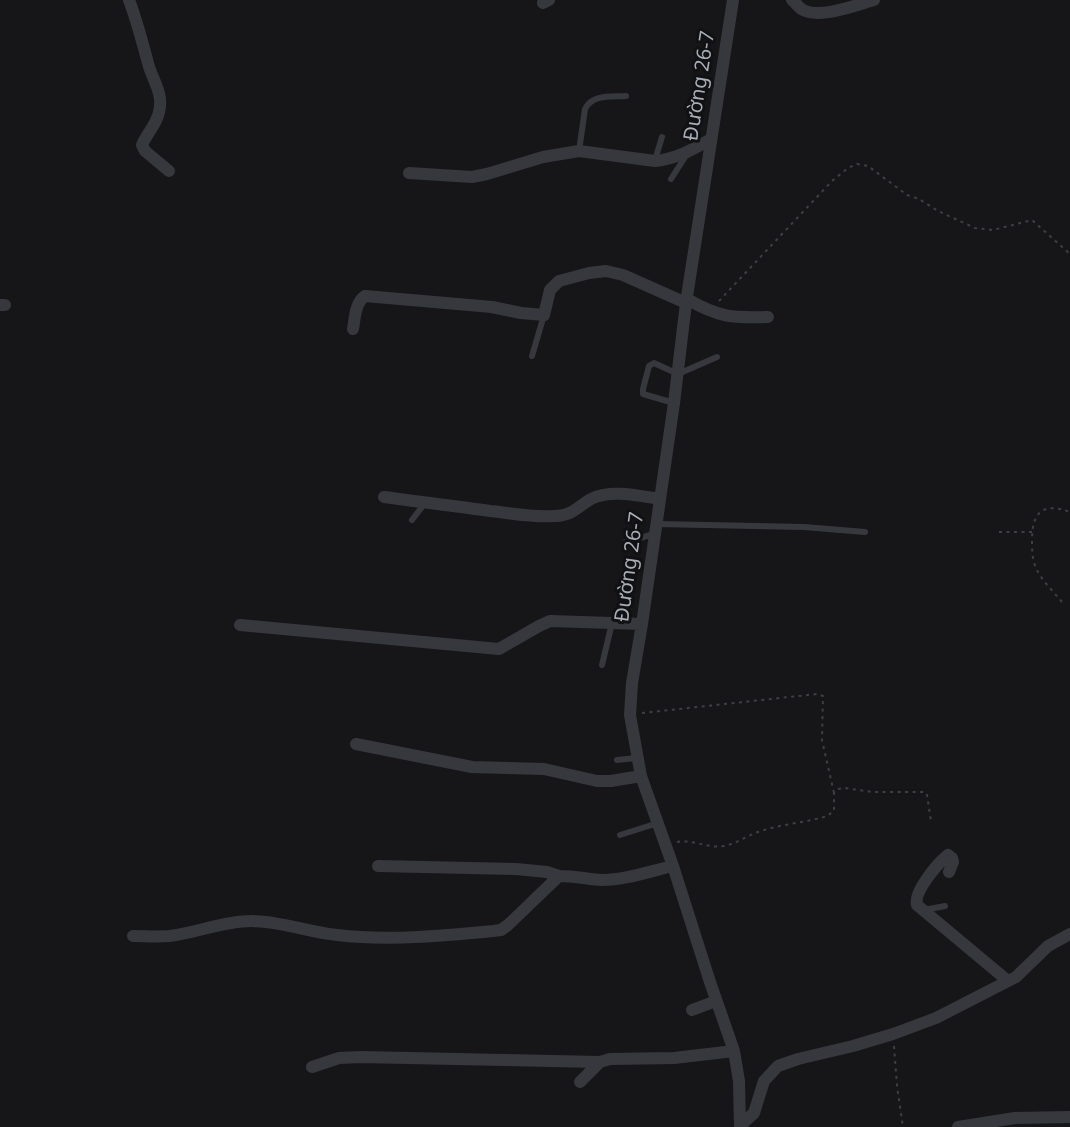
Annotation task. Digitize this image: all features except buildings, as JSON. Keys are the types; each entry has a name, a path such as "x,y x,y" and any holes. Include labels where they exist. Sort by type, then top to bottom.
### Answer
{"street":[{"path":"129,0 142,36 148,65 159,89 161,102 159,113 142,145 145,151 169,171"},
{"name":"Đường 26-7","path":"733,0 687,301 632,683 630,715 641,776 734,1051 739,1081 740,1126"},
{"path":"792,0 803,10 817,13 844,4 874,0"},
{"path":"409,173 472,177 543,157 579,152 655,161 678,157 711,139"},
{"path":"353,329 360,300 365,296 492,307 544,315 550,291 559,281 606,271 623,275 709,312 730,317 768,317"},
{"path":"384,497 525,515 554,516 577,510 593,498 606,495 626,494 660,499"},
{"path":"240,625 499,649 550,621 642,624"},
{"path":"356,744 472,767 544,769 597,781 641,776"},
{"path":"949,872 953,862 948,855 917,891 915,899 917,904 1008,981"},
{"path":"378,866 516,868 560,876 603,880 673,866"},
{"path":"133,936 169,936 249,921 337,935 367,937 439,936 493,932 508,925 560,876"},
{"path":"740,1126 754,1113 764,1081 778,1066 893,1034 936,1018 1008,981 1022,972 1048,946 1070,934"},
{"path":"692,1010 716,1001"},
{"path":"312,1067 339,1058 361,1057 600,1062 610,1059 674,1058 734,1051"},
{"path":"580,1082 600,1062"},
{"path":"958,1127 1015,1118 1070,1117"}],"lane":[{"path":"579,152 585,109 592,98 626,96"},
{"path":"655,161 662,137"},
{"path":"671,179 689,151"},
{"path":"532,356 544,315"},
{"path":"674,403 644,394 643,389 649,366 654,363 678,374 717,357"},
{"path":"412,520 425,502"},
{"path":"626,542 655,529 804,527 865,532"},
{"path":"602,665 612,622"},
{"path":"617,760 636,758"},
{"path":"620,835 658,823"},
{"path":"923,910 945,906"}],"path":[{"path":"709,312 832,181 857,164 868,166 907,195 975,228 993,231 1032,220 1070,254"},
{"path":"1062,602 1037,570 1033,560 1032,532 1034,520 1040,512 1049,507 1070,512"},
{"path":"999,532 1032,532"},
{"path":"630,715 817,694 823,696 822,740 834,793 834,812 827,816 761,831 721,847 693,841 666,845"},
{"path":"834,793 838,789 845,788 890,793 922,791 927,795 931,821"},
{"path":"893,1034 903,1127"}]}
